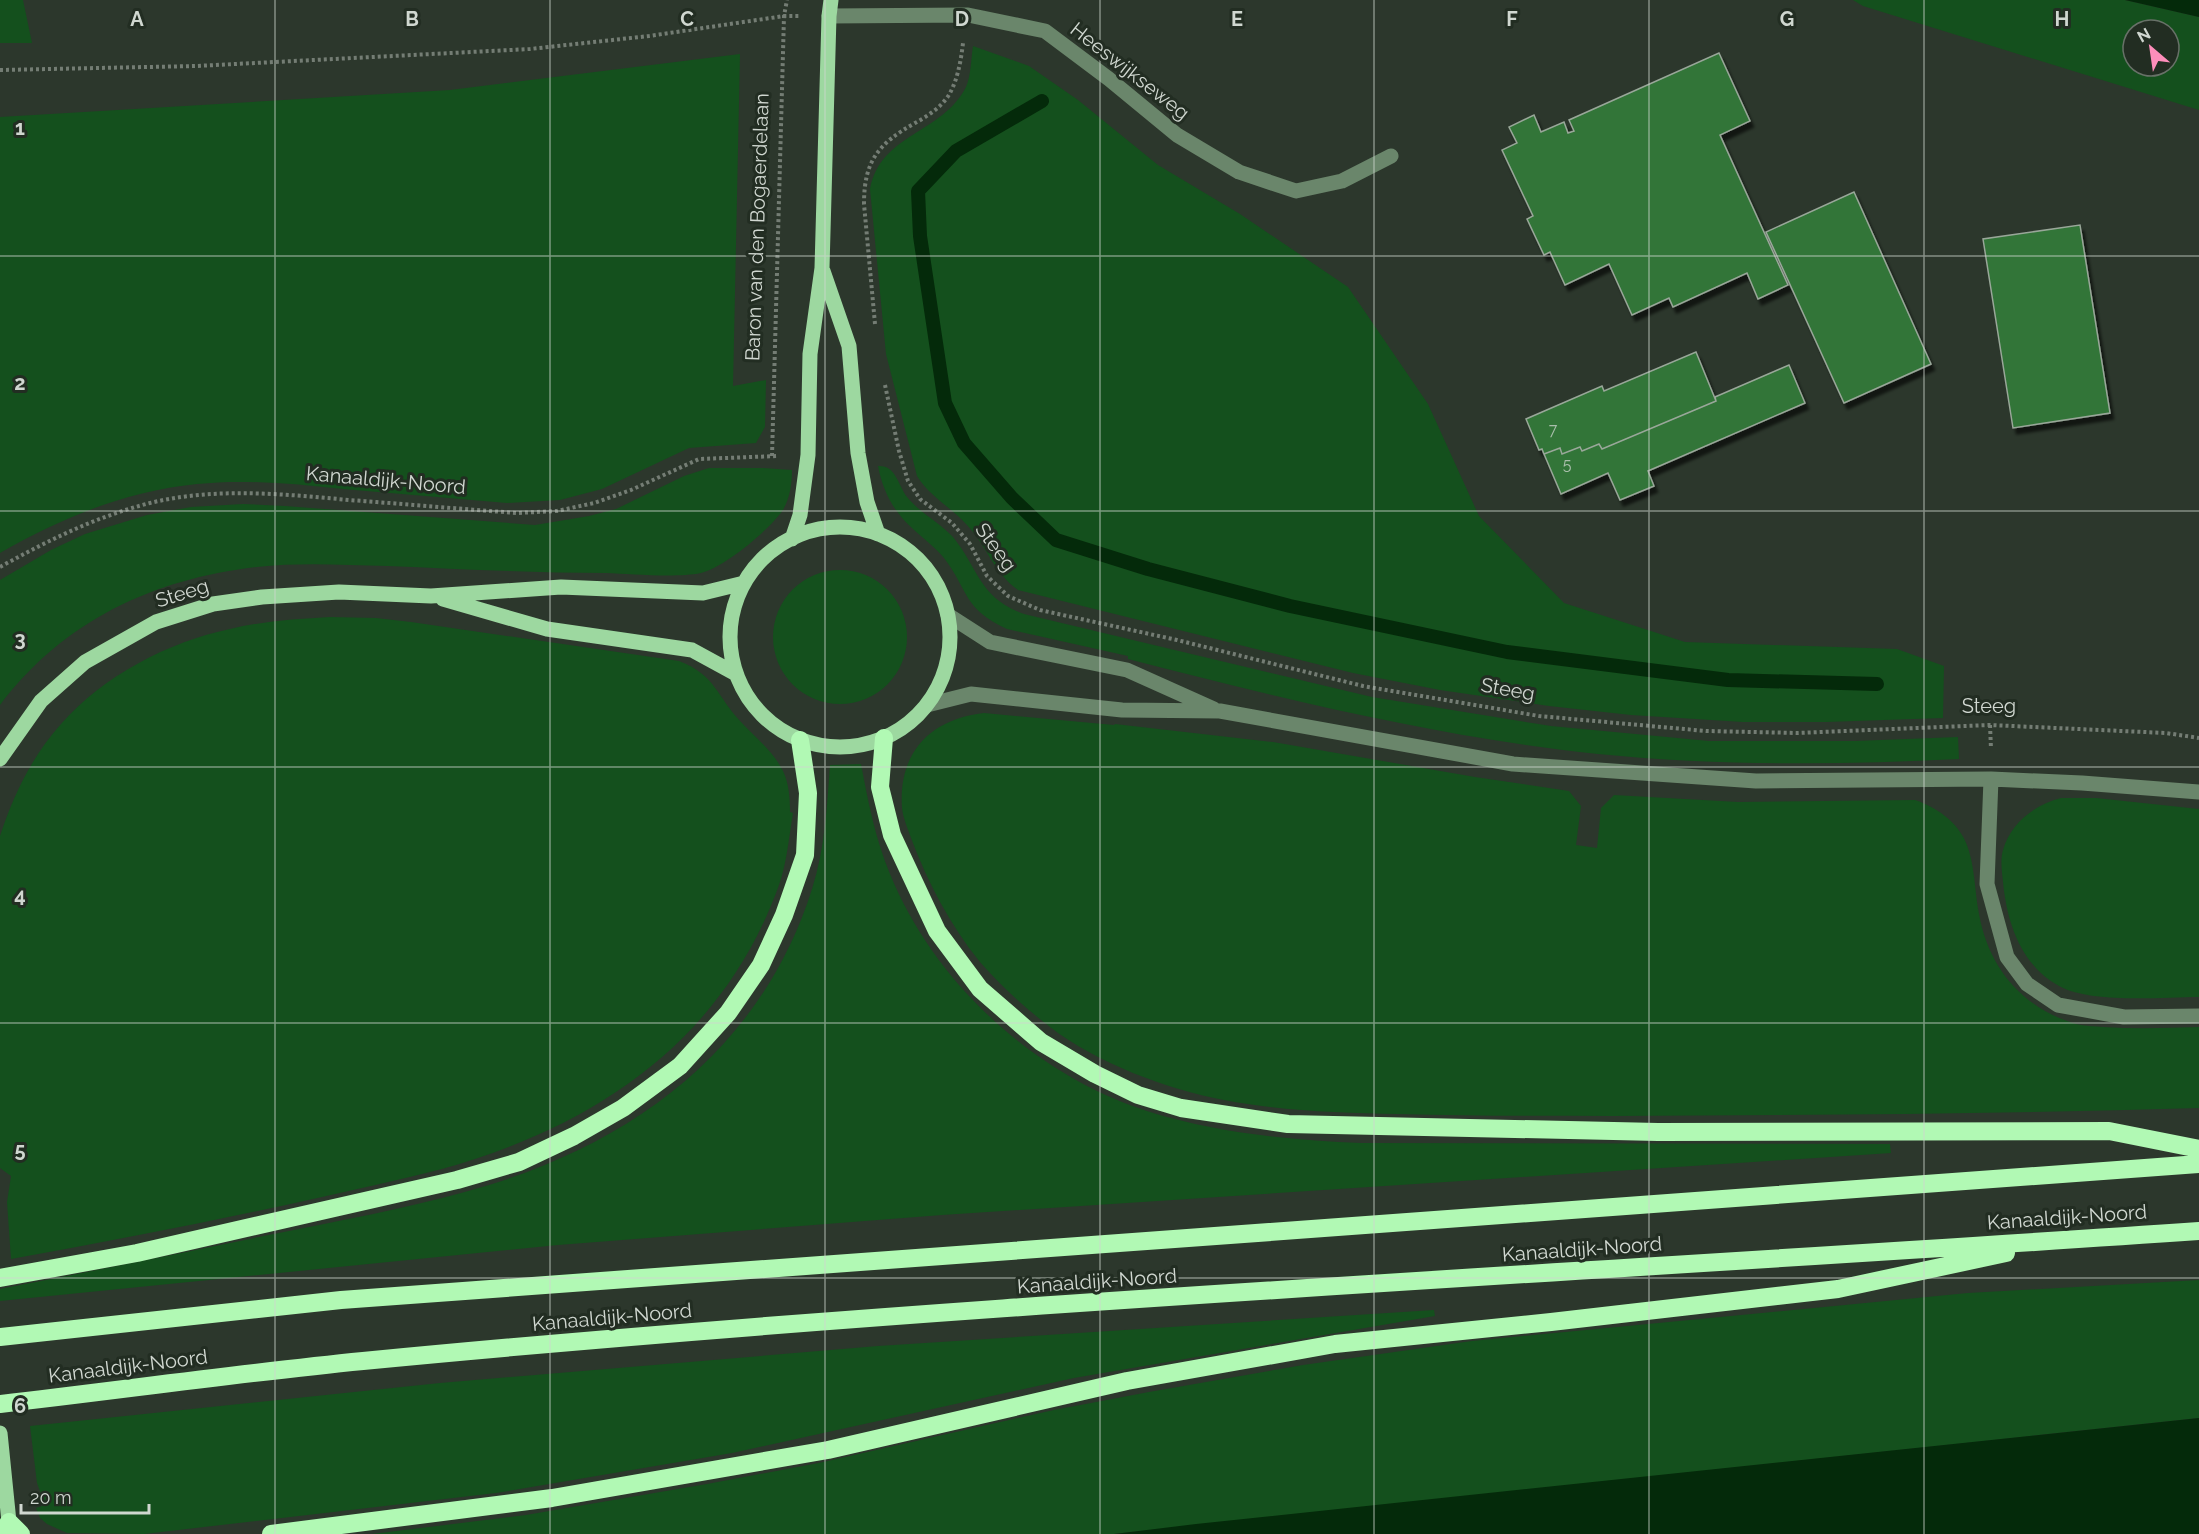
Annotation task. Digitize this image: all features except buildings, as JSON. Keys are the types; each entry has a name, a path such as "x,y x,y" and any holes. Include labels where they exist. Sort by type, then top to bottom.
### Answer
{"highway":[{"path":"885,738 880,787 892,835 937,931 980,989 1041,1042 1138,1095 1181,1108 1288,1124 1658,1132 2109,1131 2199,1149"},
{"path":"0,1278 136,1253 457,1180 519,1162 574,1136 623,1108 680,1066 728,1014 766,955 784,915 805,855 808,793 800,740"},
{"name":"Kanaaldijk-Noord","path":"0,1337 341,1300 2199,1164"},
{"name":"Kanaaldijk-Noord","path":"0,1404 360,1362 728,1330 1173,1298 2199,1231"},
{"path":"272,1534 552,1498 828,1450 1127,1381 1335,1344 1838,1289 2066,1240"}],"main road":[{"path":"792,539 800,515 808,455 810,354 822,268 831,0"},
{"path":"822,268 849,346 858,453 867,502 878,534"},
{"path":"834,527 878,534 903,547 924,565 939,588 948,615 950,638 947,662 939,684 927,705 908,724 885,738 857,746 828,747 800,740 779,729 760,713 746,695 736,674 730,651 730,627 735,604 744,583 757,564 773,550 792,539 812,531 834,527"},
{"name":"Steeg","path":"0,759 41,701 85,662 156,622 213,604 261,597 339,592 431,596 561,587 703,593 744,583"},
{"name":"Steeg","path":"431,596 547,629 692,650 736,674"},
{"path":"0,1433 11,1530"}],"street":[{"name":"Heeswijkseweg","path":"829,16 968,15 1046,31 1177,135 1239,172 1296,191 1342,181 1391,156"},
{"path":"948,615 990,642 1126,670 1220,711"},
{"path":"927,705 971,694 1122,710 1220,711 1513,764 1756,781 1991,779 2199,792"},
{"path":"1991,779 1987,884 2007,957 2027,984 2058,1005 2124,1017 2199,1016"}],"path":[{"name":"Baron van den Bogaerdelaan","path":"772,456 784,16 787,0"},
{"path":"876,334 864,204 866,180 877,151 896,134 931,114 950,94 959,69 968,15"},
{"path":"0,70 196,66 530,49 649,36 784,16"},
{"name":"Steeg","path":"884,381 898,451 908,481 920,499 952,524 970,544 987,576 1008,596 1040,610 1177,640 1363,686 1539,716 1706,731 1798,733 1990,725 2166,733 2199,738"},
{"name":"Kanaaldijk-Noord","path":"0,567 46,542 99,518 153,503 199,496 267,493 517,513 557,511 631,490 699,459 772,456"}],"shaded area":[{"path":"0,0 23,0 32,43 0,43"},
{"path":"1853,0 2125,0 2199,17 2199,110 1863,6"},
{"path":"2125,0 2199,0 2199,17"},
{"path":"973,46 1029,66 1078,100 1158,165 1240,214 1348,287 1428,404 1479,516 1564,603 1685,642 1897,649 1944,666 1943,718 1743,722 1631,715 1549,706 1440,690 1353,673 1018,590 1002,575 967,525 928,490 917,476 886,354 870,189 876,170 886,156 955,103 968,83"},
{"path":"740,54 733,386 766,380 765,427 756,443 689,448 602,489 560,500 507,503 288,484 252,482 197,484 145,493 95,508 47,528 0,553 0,117 450,90"},
{"path":"878,466 893,472 912,503 953,537 989,591 998,600 1024,614 1372,697 1551,726 1709,741 1855,741 1958,737 1959,759 1823,763 1688,761 1538,747 1361,715 1186,674 1128,659 1128,656 1007,629 993,622 974,606 944,558 900,516 886,493"},
{"path":"709,468 792,470 792,480 783,510 768,527 734,556 701,573 654,575 306,564 273,565 219,573 147,594 114,609 82,628 25,675 0,705 0,580 51,550 85,534 147,515 191,507 243,504 535,525 616,509 684,476"},
{"path":"840,570 866,575 888,589 902,611 907,637 902,663 888,685 866,699 840,704 814,699 792,685 778,663 773,637 778,611 792,589 814,575"},
{"path":"330,617 376,618 411,622 679,661 701,673 715,687 733,713 774,757 783,771 788,786 790,812 793,813 788,849 779,885 755,940 724,989 688,1032 647,1069 602,1101 552,1128 498,1151 426,1173 238,1215 11,1259 7,1202 11,1176 0,1168 0,836 24,777 51,736 78,707 96,691 138,663 183,643 242,626"},
{"path":"984,713 1115,724 1273,742 1569,791 1581,806 1576,845 1597,848 1601,808 1614,795 1738,802 1915,800 1941,813 1961,833 1971,859 1979,914 1991,952 2011,984 2025,997 2057,1017 2079,1025 2127,1028 2199,1027 2199,1108 1759,1115 1376,1114 1311,1111 1245,1104 1156,1082 1110,1063 1069,1040 1041,1020 1014,996 988,971 969,948 949,918 925,871 904,820 902,789 905,771 921,742 933,731 947,723"},
{"path":"861,764 876,833 890,874 909,914 934,953 962,988 994,1021 1030,1050 1068,1075 1108,1096 1150,1112 1228,1130 1334,1142 1890,1144 1891,1153 942,1215 558,1245 0,1301 0,1289 371,1214 489,1185 545,1165 597,1141 645,1112 689,1078 728,1038 762,994 790,944 812,889 823,843 830,765"},
{"path":"2061,798 2096,798 2199,809 2199,997 2127,998 2073,992 2046,977 2026,955 2018,942 2008,913 2002,874 2002,854 2012,831 2025,816 2042,805"},
{"path":"2199,1280 2199,1418 1114,1534 372,1534 526,1515 707,1484 819,1463 1054,1410 1149,1392 1303,1365 1472,1341 1968,1293"},
{"path":"1434,1310 1435,1316 1074,1378 732,1453 496,1493 144,1534 67,1533 47,1524 40,1518 36,1508 45,1505 37,1483 30,1426 440,1383 878,1346"},
{"path":"2199,1418 2199,1534 1114,1534 1196,1524"}],"waterway":[{"path":"1042,101 956,151 918,191 920,236 945,403 964,443 1012,498 1056,540 1148,569 1290,606 1507,652 1728,680 1877,684"}]}
